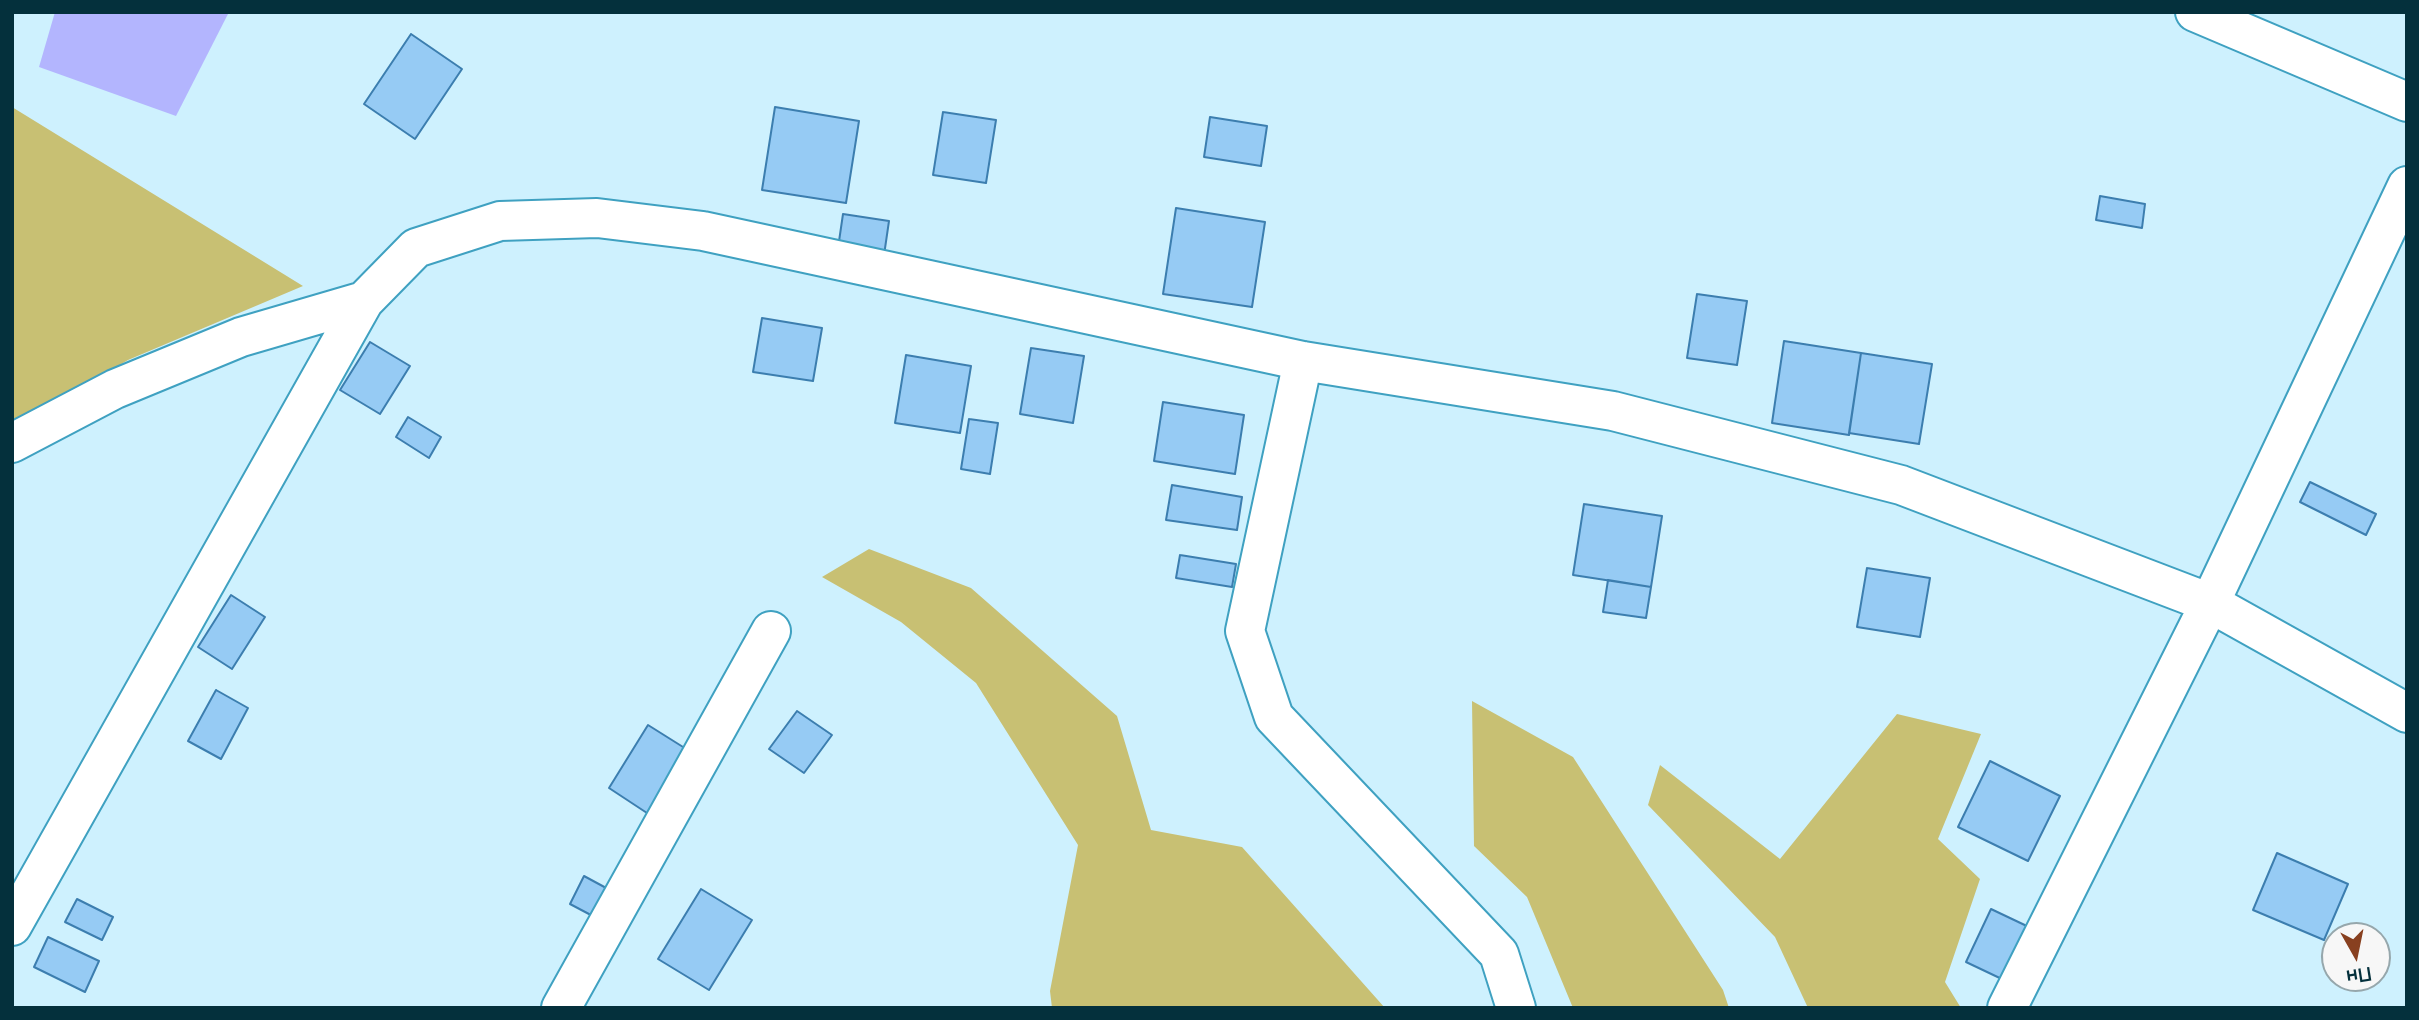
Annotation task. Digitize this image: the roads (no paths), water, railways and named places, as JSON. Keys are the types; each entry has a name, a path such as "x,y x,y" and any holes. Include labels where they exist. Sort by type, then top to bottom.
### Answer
{"street":[{"path":"2195,12 2407,102"},
{"path":"2007,1008 2210,603 2407,186"},
{"path":"12,926 364,300 416,248 500,221 597,218 703,231 1303,361 1613,411 1888,482 2210,603 2407,713"},
{"path":"12,443 115,388 228,342 364,300"},
{"path":"1303,361 1245,631 1274,717 1499,954 1516,1008"},
{"path":"561,1008 771,631"}],"water":[{"path":"55,12 229,12 176,116 39,67"}]}
